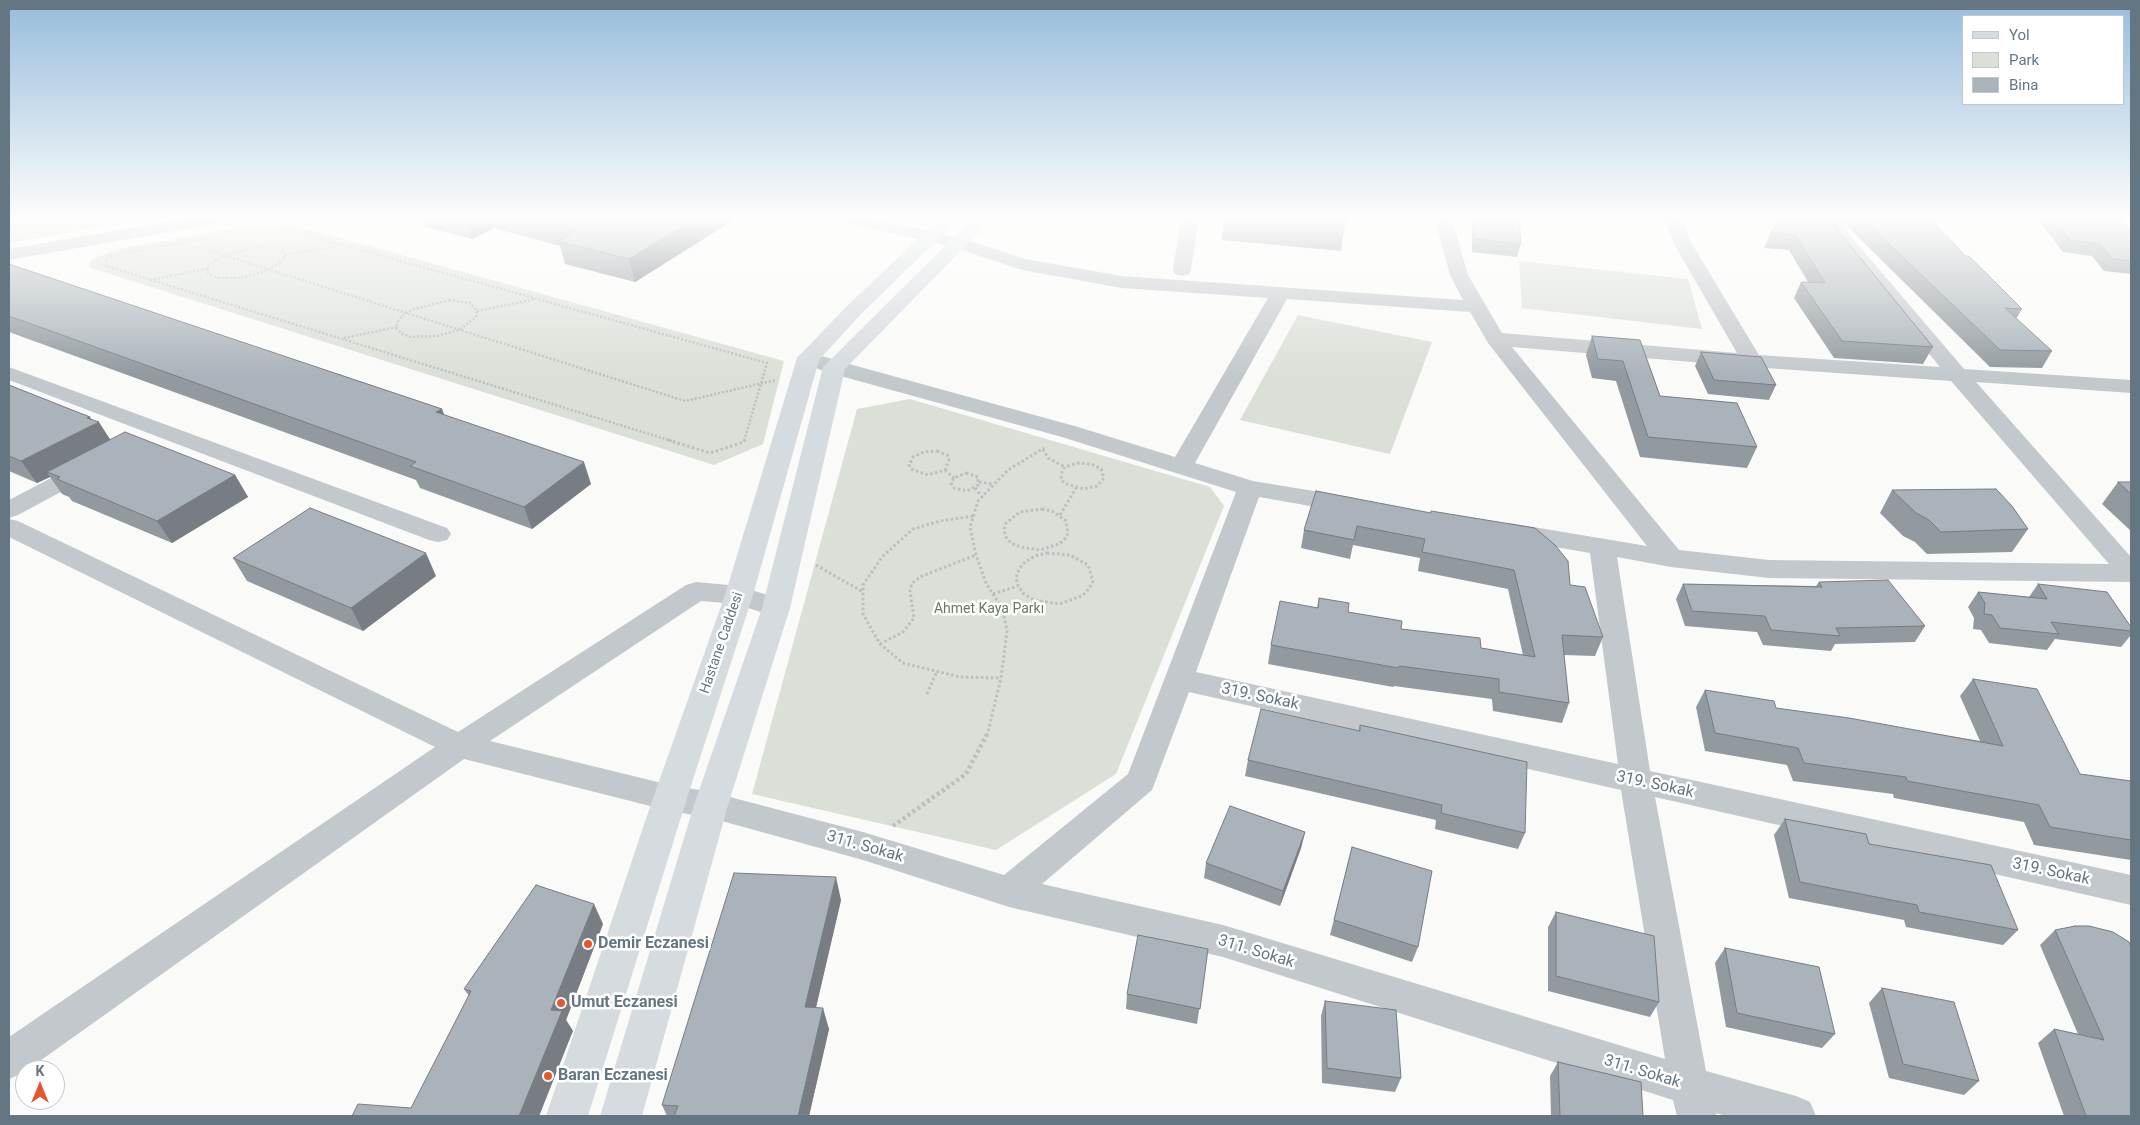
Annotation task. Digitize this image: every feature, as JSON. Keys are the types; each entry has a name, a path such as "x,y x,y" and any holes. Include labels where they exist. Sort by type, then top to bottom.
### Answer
{"main road":[{"name":"Hastane Caddesi","path":"567,1116 670,798 815,366 854,310 904,270"},
{"path":"621,1116 711,805 776,608 790,550 815,366"}],"street":[{"path":"1058,270 1122,282 1281,293 1473,298"},
{"path":"1187,270 1473,298"},
{"path":"1459,270 1495,339 1671,558"},
{"path":"1699,270 1752,361"},
{"path":"1870,270 1957,374 2131,573"},
{"path":"1181,466 1281,293"},
{"path":"1495,339 1752,361 2131,386"},
{"path":"815,366 1070,432 1250,488 1377,509"},
{"path":"9,373 438,534"},
{"path":"135,443 160,430"},
{"path":"9,510 110,457"},
{"path":"1009,892 1141,781 1250,488"},
{"name":"311. Sokak","path":"9,527 460,746 670,798 711,805 863,846 1009,892 1223,941 1693,1101 1796,1116"},
{"path":"1484,527 1671,558 1769,569 2131,573"},
{"path":"1602,546 1636,781 1693,1101"},
{"path":"9,1060 460,746 696,592 739,594 776,608"},
{"name":"319. Sokak","path":"1179,679 2131,890"}],"path":[{"path":"120,270 710,453 744,442 768,363 434,270"},
{"path":"151,280 199,270"},
{"path":"208,270 210,275 230,279 255,275 268,270"},
{"path":"271,270 685,401 762,383 815,366"},
{"path":"477,311 537,299"},
{"path":"397,327 397,323 407,313 422,305 449,300 470,303 477,311"},
{"path":"397,327 402,334 411,337 437,336 459,330 476,317 477,311"},
{"path":"341,338 397,327"},
{"path":"863,846 966,774 988,736 1001,678 1006,630 1003,610 986,583 976,555 970,526 978,501 1008,470 1070,432"},
{"path":"1043,449 1048,458 1065,467"},
{"path":"937,451 947,455 949,459 945,470 934,474 921,474 911,469 910,461 918,454 937,451"},
{"path":"1077,463 1091,464 1101,469 1104,478 1097,486 1076,488 1069,486 1061,480 1060,475 1065,467 1077,463"},
{"path":"945,470 954,478"},
{"path":"962,474 971,474 978,477 979,482 975,488 967,490 954,488 951,483 954,478 962,474"},
{"path":"979,482 995,484"},
{"path":"975,488 982,497"},
{"path":"1060,515 1076,488"},
{"path":"1046,551 1030,550 1011,543 1006,537 1004,530 1006,523 1020,512 1031,510 1052,511 1066,520 1068,533 1059,544 1046,551 1035,556 1025,562 1019,569 1016,578 1018,586 1024,594 1034,600 1059,604 1082,596 1089,589 1093,581 1088,565 1070,555 1046,551"},
{"path":"973,516 940,521 913,529 882,557 863,585 862,614 880,644 903,663 960,677 1001,678"},
{"path":"790,550 863,592"},
{"path":"880,644 903,632 914,618 910,591 912,583 922,576 976,555"},
{"path":"993,594 1018,586"},
{"path":"927,694 937,671"}],"green space":[{"path":"99,270 458,270 784,361 763,444 714,465"},
{"path":"1520,270 1608,270 1688,279 1702,329 1522,308"},
{"path":"1298,315 1432,342 1390,454 1240,420"},
{"name":"Ahmet Kaya Parkı","path":"910,399 1210,487 1224,506 1116,774 996,850 752,794 857,409"}],"building":[{"path":"9,270 28,270 442,409 436,412 584,462 524,507 410,466 416,462 9,316"},
{"path":"1817,270 1870,270 1933,347 1842,341 1801,282 1825,283"},
{"path":"1917,270 1984,270 2022,309 2005,308 2052,351 2000,350"},
{"path":"1592,336 1640,340 1660,396 1737,403 1757,447 1648,437 1623,361 1598,359"},
{"path":"1701,352 1761,357 1776,385 1714,380"},
{"path":"9,385 99,422 21,461 9,456"},
{"path":"125,432 235,475 157,521 57,479 60,477 47,472"},
{"path":"2118,482 2131,482 2131,494"},
{"path":"1996,489 2012,506 2028,529 1941,532 1929,520 1916,513 1892,490"},
{"path":"1316,491 1431,513 1431,511 1535,528 1555,545 1568,561 1570,585 1585,587 1603,637 1562,635 1569,703 1499,692 1499,679 1399,666 1398,668 1271,645 1280,601 1318,608 1319,598 1349,603 1348,612 1402,621 1401,629 1480,638 1481,648 1535,657 1514,570 1422,552 1425,539 1357,526 1354,540 1304,530"},
{"path":"310,508 426,553 351,608 233,558"},
{"path":"1888,580 1925,626 1836,628 1840,636 1771,630 1765,616 1692,611 1683,584 1822,587 1819,582"},
{"path":"2038,584 2107,592 2131,627 2131,631 2051,622 2059,634 2000,628 1992,615 1984,614 1985,603 1978,592 2047,599"},
{"path":"1973,679 2037,689 2080,774 2131,781 2131,840 2050,827 2039,805 1907,781 1906,777 1804,763 1798,748 1715,733 1705,690 1774,701 1776,708 1849,718 2003,746"},
{"path":"1261,709 1360,731 1360,725 1527,762 1525,833 1441,813 1442,805 1248,760"},
{"path":"1230,806 1305,832 1283,891 1206,863"},
{"path":"1785,819 1866,834 1869,844 1991,865 2018,930 1919,912 1917,905 1800,882"},
{"path":"1352,847 1432,871 1418,947 1334,920"},
{"path":"734,873 836,877 805,1007 823,1008 798,1116 674,1116 678,1106 662,1105"},
{"path":"536,885 594,904 551,1010 562,1011 519,1116 352,1116 358,1104 411,1108 471,991 464,989"},
{"path":"1556,912 1654,936 1659,1002 1556,976"},
{"path":"2075,926 2089,926 2113,932 2129,942 2131,947 2131,1116 2086,1116 2054,1029 2104,1040 2055,930"},
{"path":"1138,935 1208,949 1200,1009 1127,994"},
{"path":"1725,948 1819,967 1835,1034 1737,1013"},
{"path":"1882,988 1954,1002 1979,1081 1903,1064"},
{"path":"1325,1001 1396,1010 1401,1078 1327,1068"},
{"path":"1558,1062 1641,1082 1643,1116 1560,1116"}],"place":[{"name":"Demir Eczanesi","path":"588,944"},
{"name":"Umut Eczanesi","path":"561,1003"},
{"name":"Baran Eczanesi","path":"548,1076"}]}
